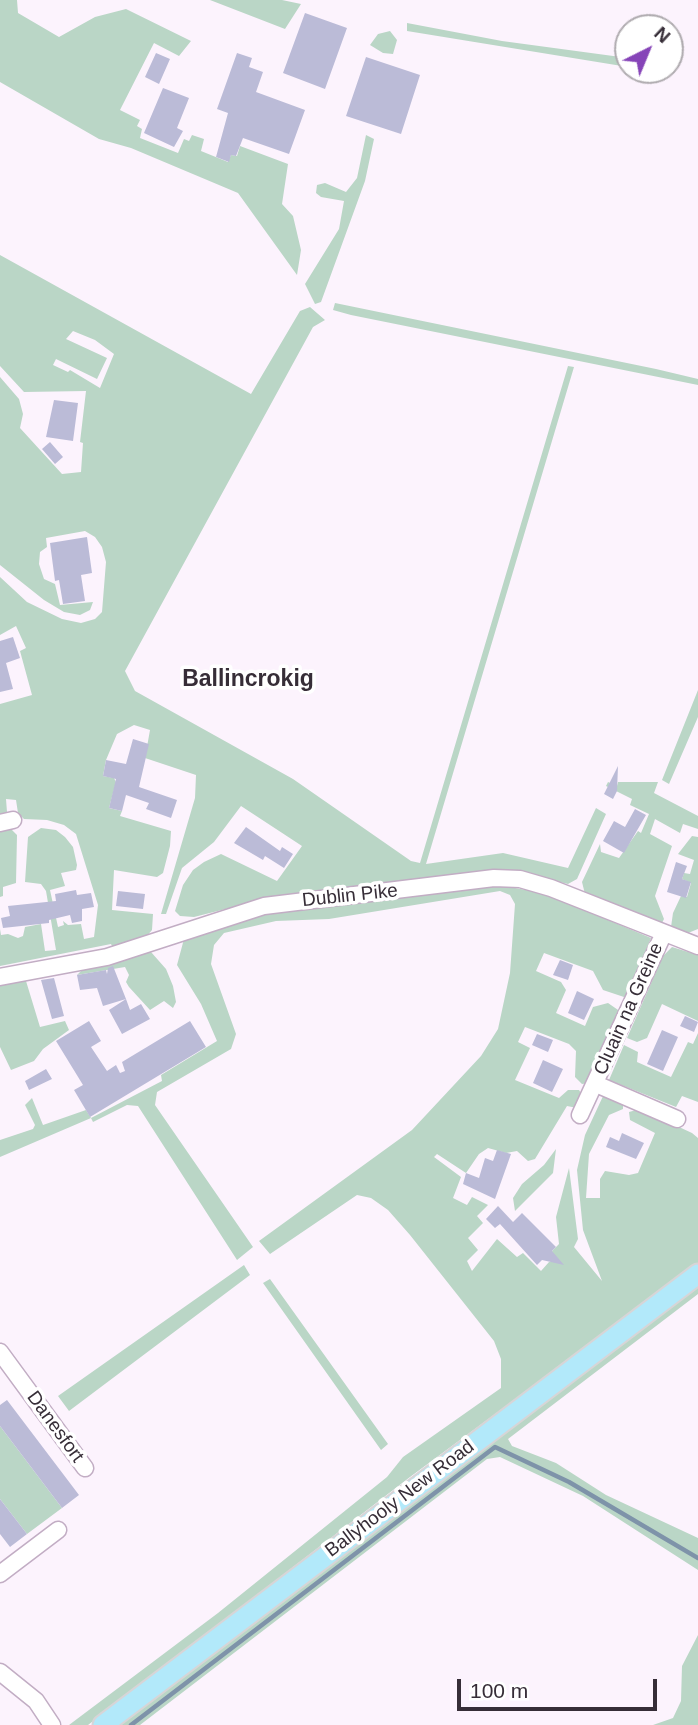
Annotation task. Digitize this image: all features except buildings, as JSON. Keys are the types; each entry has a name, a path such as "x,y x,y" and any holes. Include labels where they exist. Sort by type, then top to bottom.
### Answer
{"main road":[{"name":"Ballyhooly New Road","path":"103,1725 698,1274"}],"street":[{"name":"Dublin Pike","path":"0,977 107,957 264,906 494,878 520,879 551,888 663,935 698,946"},
{"name":"Cluain na Greine","path":"580,1115 663,935"},
{"name":"Cluain na Greine","path":"596,1084 677,1119"},
{"name":"Danesfort","path":"0,1352 85,1468"},
{"path":"0,1574 58,1530"},
{"path":"0,1672 36,1701 52,1725"}],"green space":[{"path":"0,0 17,0 18,13 59,37 95,17 126,9 191,41 179,56 154,43 120,110 140,120 137,126 142,129 140,138 178,153 184,139 189,141 192,135 204,139 201,151 228,162 231,155 237,156 240,146 288,164 282,204 293,216 301,250 297,275 238,193 131,148 99,139 0,82"},
{"path":"210,0 282,0 301,4 285,29"},
{"path":"407,23 502,41 614,56 614,65 407,31"},
{"path":"390,31 397,40 393,54 383,53 370,45 378,34"},
{"path":"366,135 374,139 365,181 321,302 315,304 305,284 339,229 344,201 321,197 316,193 317,185 325,183 346,192 357,178"},
{"path":"0,255 251,394 300,311 310,307 325,320 313,327 125,671 135,691 293,779 411,861 420,863 568,366 574,367 426,864 503,853 568,868 596,808 606,814 577,879 568,884 505,869 370,889 273,897 194,917 180,916 175,911 183,885 193,870 204,862 221,854 277,881 302,846 241,806 214,842 182,868 166,914 161,914 195,798 196,775 145,758 150,730 134,725 117,734 106,760 103,776 114,778 116,782 109,808 122,811 120,816 171,831 170,846 163,873 157,877 114,870 112,910 153,914 152,930 146,937 113,948 111,944 0,966 0,929 1,935 8,934 18,938 23,936 25,927 41,924 45,951 56,950 46,891 41,884 25,882 28,837 41,828 56,830 65,837 73,847 77,865 76,870 61,873 65,886 50,890 58,927 64,925 63,921 68,925 81,924 84,939 94,937 98,905 76,834 64,825 47,820 24,819 18,813 16,800 6,799 7,812 0,818 0,704 32,695 20,651 26,648 16,626 0,635 0,577 27,602 62,619 81,623 95,619 102,612 106,562 102,547 95,537 85,531 46,538 47,547 40,552 39,564 44,579 55,584 60,605 93,602 90,610 80,615 64,612 44,600 0,565 0,377 19,399 23,414 20,428 62,474 81,472 83,443 80,442 86,391 24,392 0,366","holes":["73,331 95,340 114,354 100,388 70,370 68,372 53,365 56,359 97,379 107,358 66,339"]},
{"path":"335,303 656,369 698,379 698,385 351,315 333,310"},
{"path":"698,690 698,717 669,784 662,780"},
{"path":"608,782 617,786 618,782 658,782 654,793 698,816 698,829 683,824 680,833 655,819 650,834 672,846 655,896 664,919 661,925 585,894 582,882 600,844 601,852 619,858 638,831 641,833 649,814 630,805 632,799 606,786"},
{"path":"0,830 12,830 17,835 16,883 3,887 3,896 0,897"},
{"path":"692,836 698,837 698,929 688,933 671,927 673,913 681,896 687,897 691,883 682,879 684,873 690,874 694,860 678,854"},
{"path":"492,884 544,893 651,938 628,995 624,997 603,990 593,971 544,953 536,971 561,982 566,990 556,1013 585,1026 593,1007 608,1003 621,1012 590,1083 582,1084 575,1077 576,1051 569,1044 525,1027 518,1042 530,1048 515,1080 559,1098 568,1090 579,1090 584,1098 577,1108 567,1106 535,1159 528,1161 517,1151 506,1153 488,1148 479,1154 466,1173 437,1154 434,1157 461,1177 453,1198 467,1205 472,1197 488,1205 477,1216 483,1223 468,1238 478,1250 467,1261 472,1271 497,1239 517,1257 523,1253 541,1271 549,1262 554,1262 552,1251 559,1244 556,1217 569,1168 578,1239 574,1247 602,1281 583,1230 577,1170 585,1135 604,1094 623,1102 623,1109 609,1115 589,1154 586,1198 600,1198 600,1179 605,1171 629,1175 638,1173 655,1133 630,1120 629,1112 640,1109 692,1133 698,1138 698,1264 410,1477 88,1725 69,1725 218,1613 387,1477 403,1457 501,1388 501,1359 494,1341 410,1235 388,1210 371,1198 357,1195 270,1254 259,1241 412,1130 481,1056 498,1029 510,973 515,904 510,895 500,891 329,919 276,921 224,933 214,945 211,964 236,1034 231,1049 157,1092 155,1105 253,1247 237,1260 138,1106 127,1105 93,1122 91,1118 162,1081 161,1075 217,1041 201,1004 177,965 184,939 205,929 286,908 324,907"},
{"path":"672,947 698,955 698,1021 662,1004 647,1038 637,1042 627,1038 663,956"},
{"path":"151,952 166,969 173,986 176,1002 173,1008 164,1001 150,1010 126,982 129,975 125,967 77,975 82,970"},
{"path":"26,981 40,1027 65,1021 69,1030 43,1049 34,1061 11,1070 0,1047 0,985"},
{"path":"698,1033 698,1102 682,1096 676,1107 609,1080 624,1045 638,1052 637,1062 671,1077 688,1042 693,1044"},
{"path":"32,1098 43,1125 86,1110 91,1118 0,1157 0,1140 33,1129 35,1125 25,1105"},
{"path":"556,1149 553,1173 515,1211 513,1198 522,1184 544,1165"},
{"path":"244,1265 250,1275 69,1411 58,1396"},
{"path":"270,1279 388,1444 381,1450 263,1283"},
{"path":"698,1281 698,1294 508,1439 512,1446 556,1463 606,1495 698,1538 698,1570 583,1496 500,1457 487,1459 140,1725 114,1725"},
{"path":"0,1426 62,1508 27,1534 0,1499"},
{"path":"698,1635 698,1725 653,1725 673,1718 681,1701 682,1666"}],"waterway":[{"path":"131,1725 495,1447 569,1482 698,1558"}],"district":[{"name":"Ballincrokig","path":"248,680"}]}
